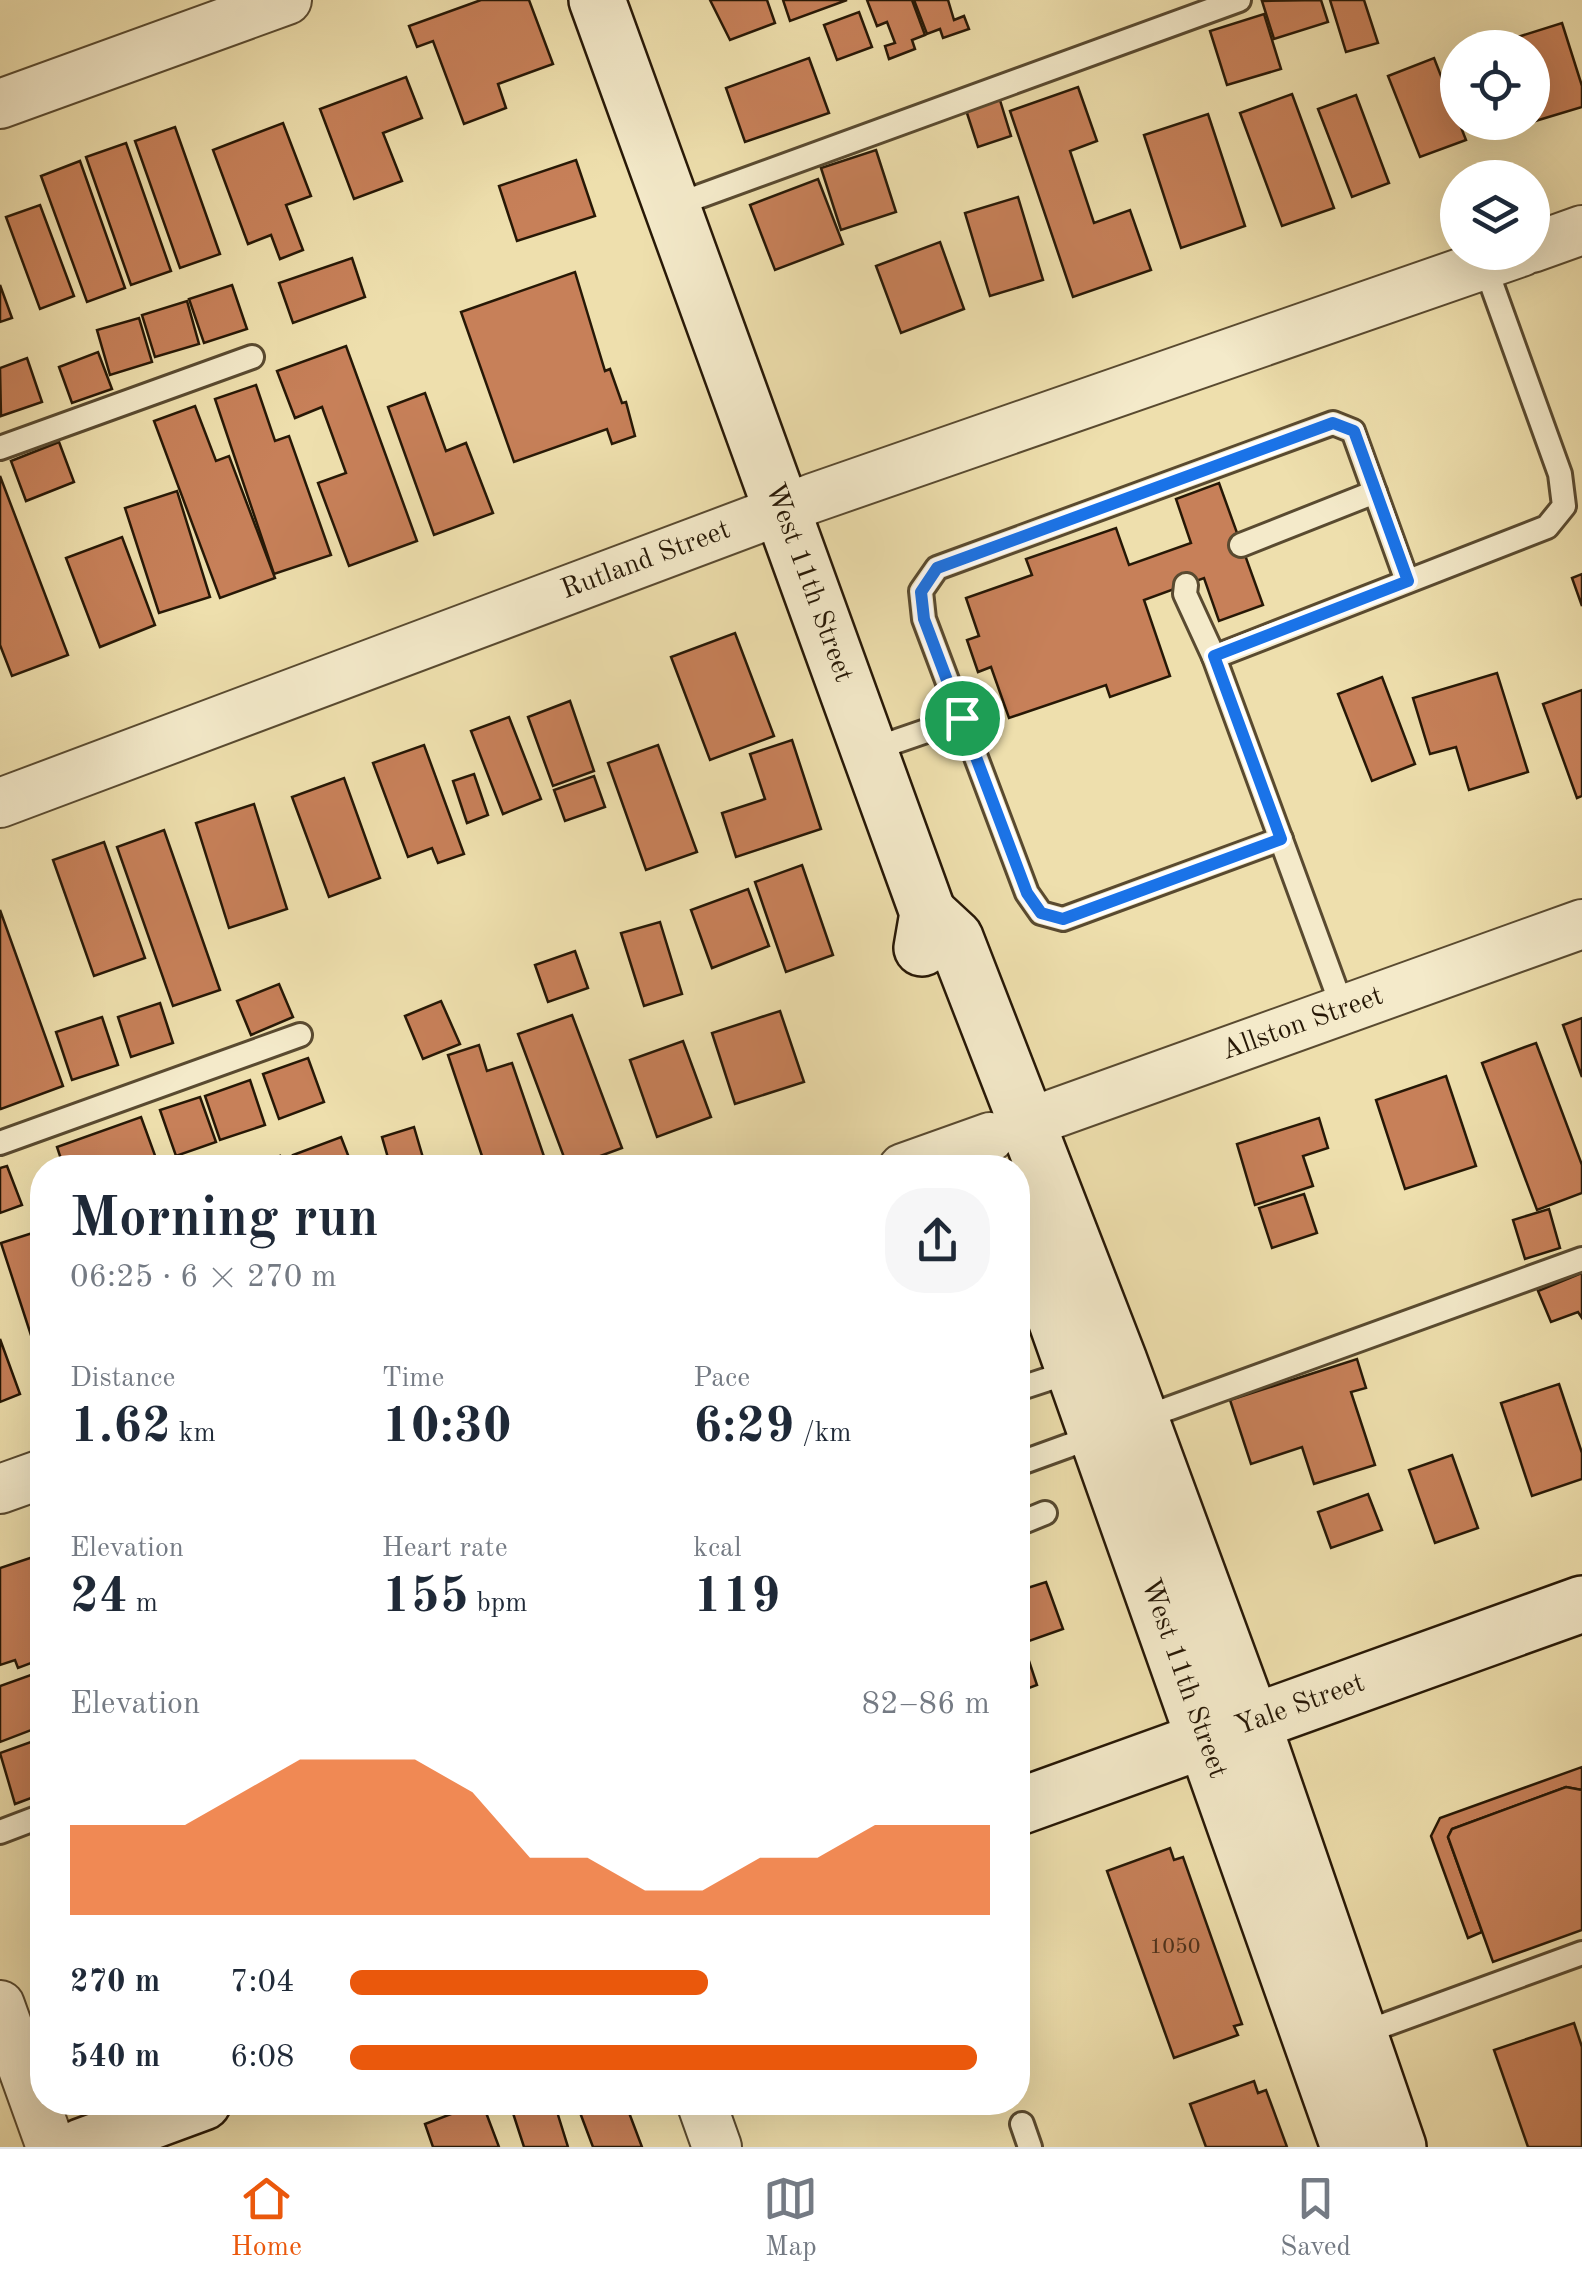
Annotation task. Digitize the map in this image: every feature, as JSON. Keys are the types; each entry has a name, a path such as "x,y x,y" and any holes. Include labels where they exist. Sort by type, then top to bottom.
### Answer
{"main road":[{"name":"West 11th Street","path":"597,0 928,913 922,950 1005,1143"},
{"name":"West 11th Street","path":"1030,1205 1119,1427 1229,1733 1358,2034 1398,2147"},
{"name":"West 11th Street","path":"1030,1245 1076,1370 1119,1427"},
{"name":"Yale Street","path":"1030,1802 1582,1604"},
{"name":"West 11th Street","path":"1229,1733 1349,2147"},
{"path":"82,2147 168,2115"}],"street":[{"path":"0,104 287,0"},
{"path":"1550,242 1582,230"},
{"name":"Rutland Street","path":"0,803 783,510 1471,270"},
{"name":"Allston Street","path":"956,1155 1005,1143 1343,1009 1582,924"},
{"path":"0,1489 30,1478"},
{"path":"0,2005 30,2087"},
{"path":"40,2115 52,2147"},
{"path":"706,2115 717,2147"}],"lane":[{"path":"673,206 1240,0"},
{"path":"1214,656 1547,527 1564,506 1560,474 1506,270"},
{"path":"0,448 252,357"},
{"path":"1281,839 1063,919 1041,913 1027,893 924,619 921,592 937,568 1333,423 1354,431 1408,581"},
{"path":"1242,546 1375,492"},
{"path":"1186,585 1185,594 1214,656 1343,1009"},
{"path":"871,750 962,718"},
{"path":"0,1143 300,1035"},
{"path":"1030,1460 1582,1259"},
{"path":"1030,1385 1076,1370"},
{"path":"1030,1520 1045,1514"},
{"path":"0,1832 30,1821"},
{"path":"1358,2034 1582,1952"}],"building":[{"path":"481,0 529,0 553,64 498,84 506,108 464,124 433,41 417,47 409,26"},
{"path":"710,0 767,0 775,23 730,40"},
{"path":"783,0 847,0 790,21"},
{"path":"867,0 912,0 925,35 912,40 915,49 889,59 885,46 895,43 887,22 877,26"},
{"path":"914,0 948,0 954,20 964,16 969,29 943,38 940,29 927,34"},
{"path":"1321,0 1328,22 1274,39 1262,1"},
{"path":"1330,0 1364,0 1378,43 1346,52"},
{"path":"859,12 872,47 837,60 824,25"},
{"path":"1264,14 1281,69 1227,85 1210,31"},
{"path":"1562,23 1582,86 1582,107 1550,117 1550,30 1540,30"},
{"path":"809,58 829,113 745,142 726,88"},
{"path":"1434,58 1440,73 1440,140 1466,140 1420,157 1388,76"},
{"path":"406,77 422,118 383,133 402,181 354,199 320,109"},
{"path":"1078,87 1097,141 1070,151 1094,223 1130,210 1151,270 1073,297 1010,111"},
{"path":"1292,94 1334,208 1282,226 1240,113"},
{"path":"1356,95 1389,183 1352,197 1318,109"},
{"path":"999,97 1011,136 978,147 965,107"},
{"path":"1208,114 1245,226 1181,248 1144,135"},
{"path":"283,123 311,196 286,205 303,250 280,259 271,235 248,244 213,150"},
{"path":"175,127 220,254 180,268 135,141"},
{"path":"126,143 171,271 131,285 86,157"},
{"path":"876,150 896,212 841,230 821,168"},
{"path":"576,160 595,216 517,241 499,186"},
{"path":"80,161 125,288 87,302 41,176"},
{"path":"818,179 843,244 775,270 750,205"},
{"path":"1018,197 1043,280 990,296 965,213"},
{"path":"40,205 74,296 40,309 6,217"},
{"path":"940,242 964,309 901,333 876,266"},
{"path":"352,258 365,297 293,323 279,283"},
{"path":"575,272 605,371 610,369 622,403 626,402 635,436 612,444 607,429 514,462 461,312"},
{"path":"0,285 12,318 0,322"},
{"path":"232,285 247,329 204,343 189,299"},
{"path":"187,301 199,344 155,357 142,315"},
{"path":"139,318 152,362 110,375 97,330"},
{"path":"346,346 417,541 349,566 318,483 346,473 322,407 295,418 277,371"},
{"path":"98,352 112,389 72,403 59,367"},
{"path":"27,358 42,402 1,416 0,368"},
{"path":"256,385 275,441 289,436 331,555 274,574 215,399"},
{"path":"425,393 446,451 466,443 493,513 434,535 388,407"},
{"path":"195,406 216,461 229,456 275,578 220,598 154,421"},
{"path":"59,442 74,482 26,501 11,461"},
{"path":"0,476 68,655 12,676 0,645"},
{"path":"1219,483 1263,605 1219,621 1204,578 1144,600 1170,676 1110,697 1106,685 1009,718 991,667 978,672 967,640 979,636 966,598 1032,575 1026,559 1116,528 1129,565 1191,543 1176,499"},
{"path":"177,491 210,597 159,613 125,508"},
{"path":"122,537 155,625 100,647 66,558"},
{"path":"1582,574 1582,606 1572,578"},
{"path":"735,633 774,736 710,760 671,657"},
{"path":"1497,673 1528,772 1469,790 1456,747 1430,754 1413,698"},
{"path":"1382,677 1415,764 1372,781 1338,694"},
{"path":"1582,690 1582,796 1577,798 1543,704"},
{"path":"570,701 594,771 553,786 528,717"},
{"path":"509,717 541,799 503,814 471,731"},
{"path":"792,740 821,829 736,857 722,813 765,799 750,754"},
{"path":"424,745 464,854 438,863 432,848 408,857 373,763"},
{"path":"658,745 697,852 646,870 608,763"},
{"path":"474,774 488,815 467,823 453,781"},
{"path":"594,776 605,807 565,821 554,790"},
{"path":"344,778 380,878 329,897 292,797"},
{"path":"254,804 287,909 229,928 196,823"},
{"path":"164,830 220,990 173,1006 117,847"},
{"path":"104,842 145,958 94,976 53,860"},
{"path":"802,865 833,955 786,972 755,882"},
{"path":"748,889 769,946 712,968 691,910"},
{"path":"0,910 63,1086 1,1109 0,1107"},
{"path":"660,922 682,994 644,1006 621,933"},
{"path":"575,951 588,988 548,1002 535,965"},
{"path":"279,984 293,1017 251,1035 237,1001"},
{"path":"441,1001 460,1044 423,1059 405,1016"},
{"path":"160,1003 173,1043 131,1057 118,1017"},
{"path":"780,1011 804,1082 735,1104 712,1033"},
{"path":"572,1015 622,1148 603,1155 563,1155 518,1034"},
{"path":"102,1017 118,1065 72,1080 56,1032"},
{"path":"1582,1018 1582,1077 1563,1025"},
{"path":"683,1041 711,1117 657,1137 630,1060"},
{"path":"1536,1043 1582,1165 1582,1193 1537,1210 1482,1063"},
{"path":"479,1045 487,1071 512,1063 544,1155 482,1155 448,1055"},
{"path":"308,1058 324,1102 279,1119 263,1074"},
{"path":"1446,1076 1476,1166 1405,1189 1376,1100"},
{"path":"250,1080 265,1125 220,1140 205,1096"},
{"path":"200,1097 216,1142 176,1155 160,1110"},
{"path":"141,1117 155,1155 60,1155 57,1147"},
{"path":"1319,1118 1328,1148 1303,1156 1313,1186 1255,1205 1237,1144"},
{"path":"414,1127 422,1155 387,1155 382,1137"},
{"path":"341,1137 348,1155 293,1155"},
{"path":"7,1166 22,1205 0,1213 0,1168"},
{"path":"1304,1194 1317,1233 1272,1248 1259,1208"},
{"path":"1549,1209 1560,1248 1525,1259 1513,1220"},
{"path":"30,1234 30,1332 1,1243"},
{"path":"1582,1273 1582,1318 1578,1312 1551,1322 1538,1291"},
{"path":"0,1339 20,1394 0,1402"},
{"path":"1357,1359 1366,1388 1351,1392 1375,1465 1314,1484 1302,1447 1251,1464 1230,1400"},
{"path":"1559,1384 1582,1453 1582,1479 1532,1496 1501,1403"},
{"path":"1452,1455 1478,1528 1435,1543 1409,1470"},
{"path":"1368,1494 1382,1530 1331,1548 1318,1512"},
{"path":"30,1558 30,1664 18,1668 15,1660 0,1665 0,1568"},
{"path":"1046,1582 1063,1629 1030,1641 1030,1587"},
{"path":"1030,1664 1037,1685 1030,1688"},
{"path":"30,1675 30,1731 0,1742 0,1686"},
{"path":"30,1742 30,1798 15,1804 0,1753"},
{"path":"1582,1767 1582,1790 1566,1787 1452,1829 1448,1837 1482,1932 1468,1938 1431,1836 1440,1818"},
{"path":"1566,1787 1582,1790 1582,1930 1493,1962 1448,1837 1452,1829"},
{"path":"1170,1848 1174,1860 1183,1857 1242,2024 1234,2026 1238,2035 1174,2058 1107,1871"},
{"path":"1574,2023 1582,2047 1582,2147 1528,2147 1494,2050"},
{"path":"1254,2081 1258,2093 1266,2090 1287,2147 1206,2147 1190,2104"},
{"path":"448,2115 487,2115 499,2147 433,2147 425,2124"},
{"path":"514,2115 558,2115 568,2147 524,2147"},
{"path":"581,2115 630,2115 642,2147 593,2147"}],"route":[{"path":"1333,423 1354,431 1408,581 1214,656 1281,839 1063,919 1041,913 1027,893 962,718 924,619 921,592 937,568 1333,423"}]}
